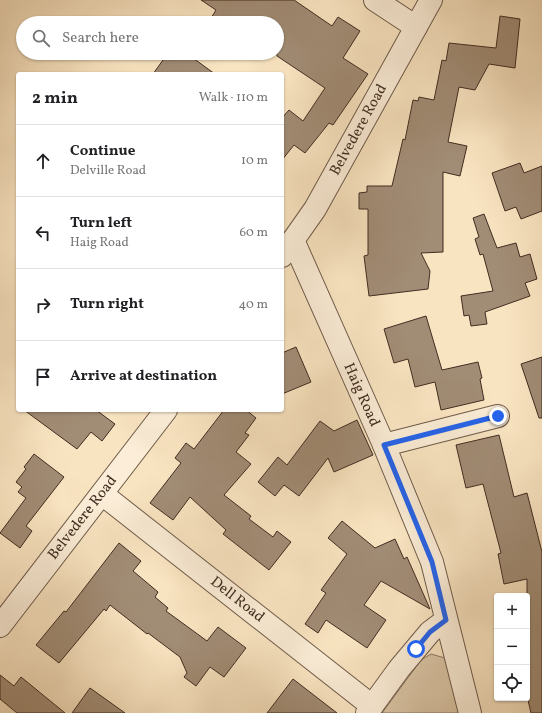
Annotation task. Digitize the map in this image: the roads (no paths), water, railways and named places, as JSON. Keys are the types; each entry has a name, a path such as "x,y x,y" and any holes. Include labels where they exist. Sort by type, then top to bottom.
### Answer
{"street":[{"path":"375,0 416,27"},
{"name":"Belvedere Road","path":"287,248 315,209 430,0"},
{"name":"Haig Road","path":"287,248 384,445 432,562 470,713"},
{"name":"Belvedere Road","path":"0,626 164,412"},
{"path":"384,445 498,416"},
{"name":"Dell Road","path":"102,494 370,710"},
{"path":"370,710 399,669 430,632 446,620"}]}
